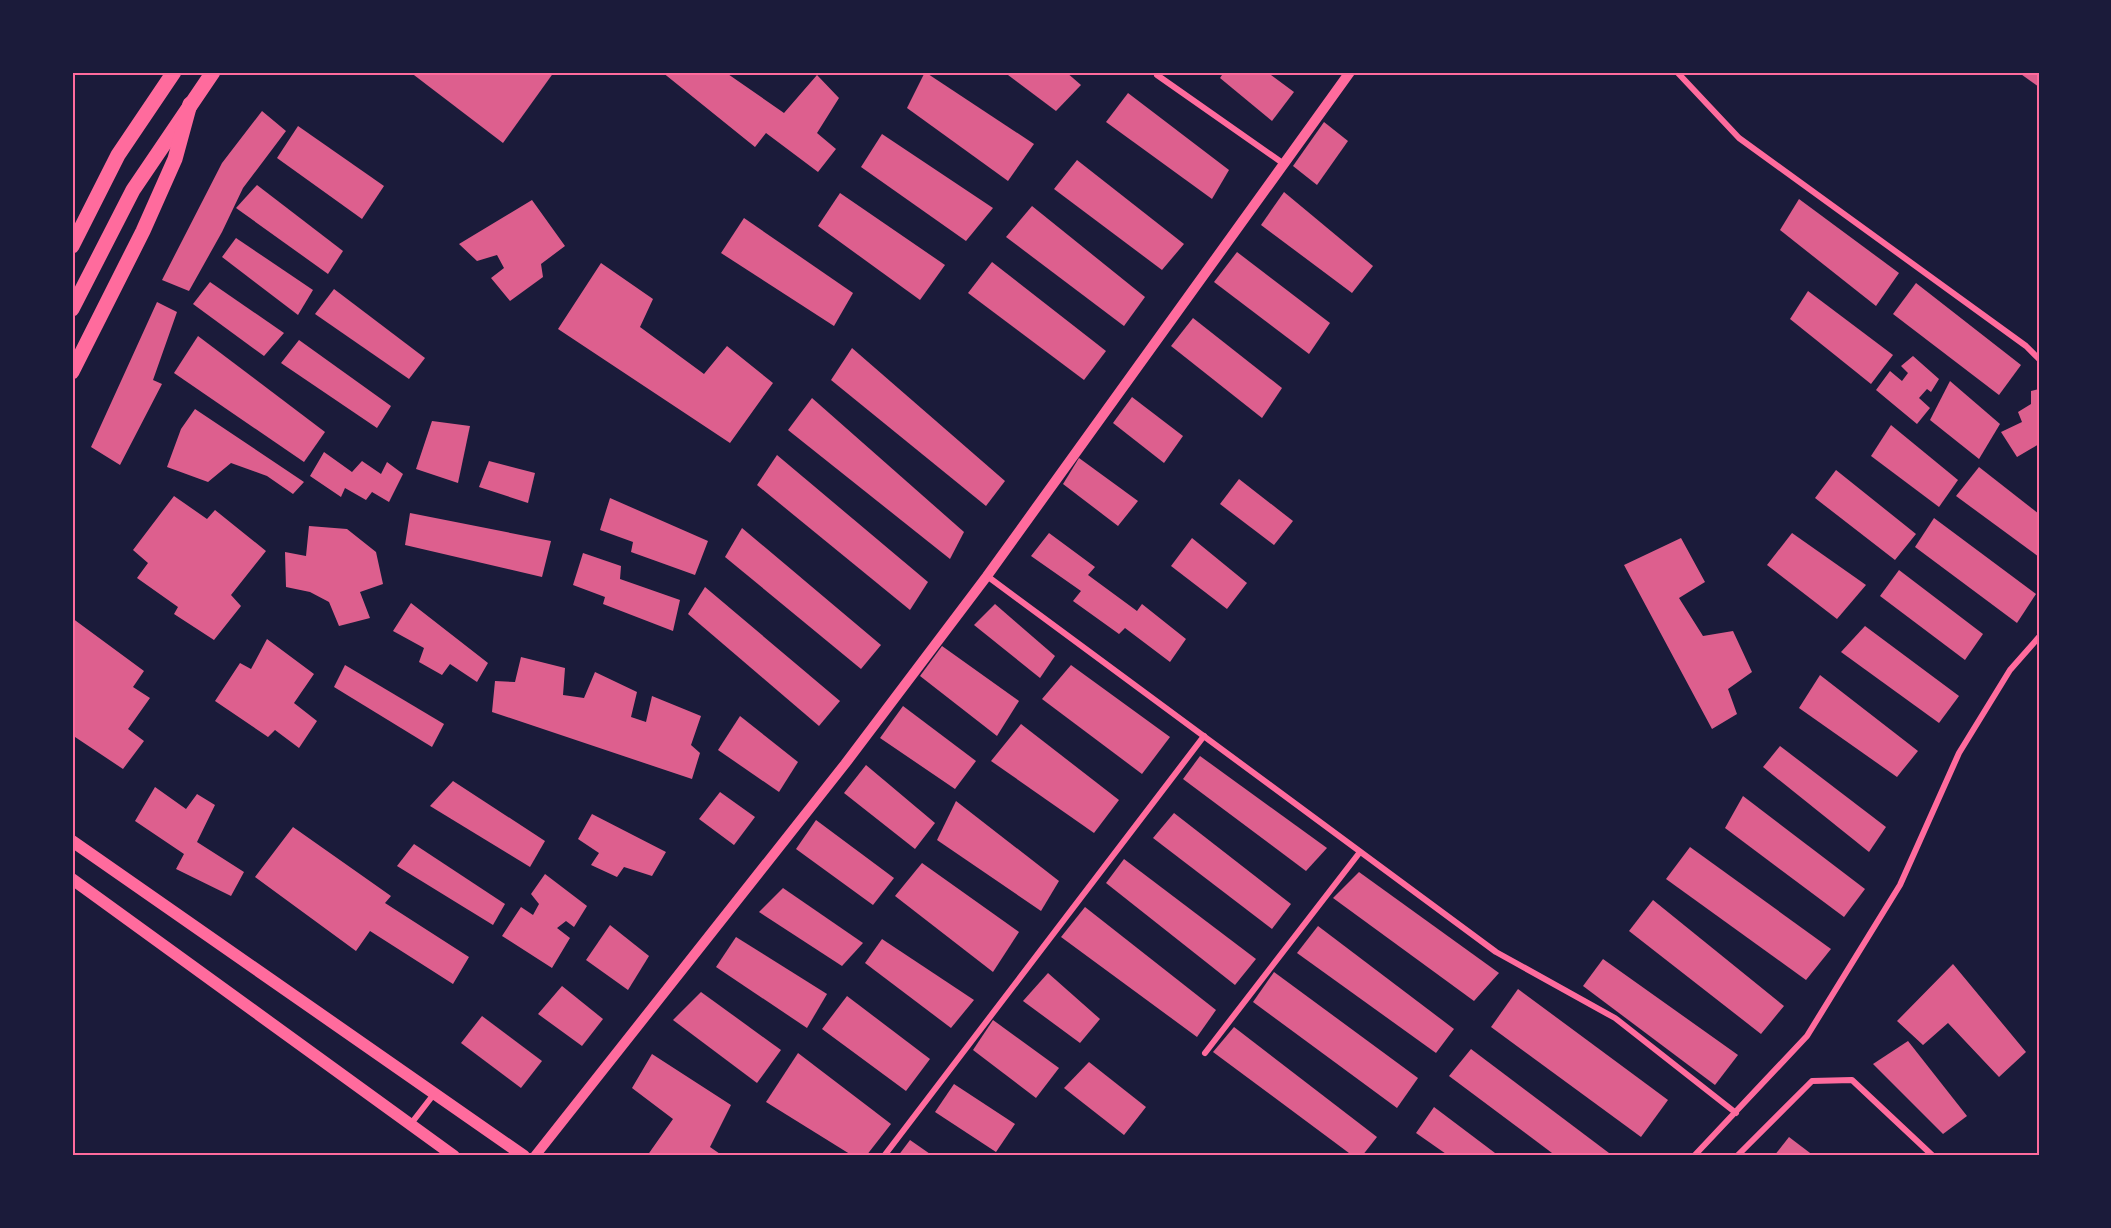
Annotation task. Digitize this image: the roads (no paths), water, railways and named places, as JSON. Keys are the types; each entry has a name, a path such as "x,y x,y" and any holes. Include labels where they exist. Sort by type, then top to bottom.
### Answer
{"main road":[{"path":"72,246 118,155 174,72"},
{"path":"72,309 133,190 213,72"},
{"path":"72,372 175,159 190,104"},
{"path":"72,841 524,1156"},
{"path":"72,879 454,1156"}],"street":[{"path":"1159,72 1157,75 1284,164"},
{"path":"535,1156 845,764 987,576 1350,72"},
{"path":"1677,72 1739,138 2039,358"},
{"path":"987,576 1496,952 1615,1018 1736,1113"},
{"path":"1694,1156 1807,1036 1900,885 1959,753 2010,670 2039,637"},
{"path":"884,1156 1204,736"},
{"path":"1205,1053 1360,852"},
{"path":"1737,1156 1812,1081 1852,1080 1933,1156"},
{"path":"410,1125 434,1094"}]}
